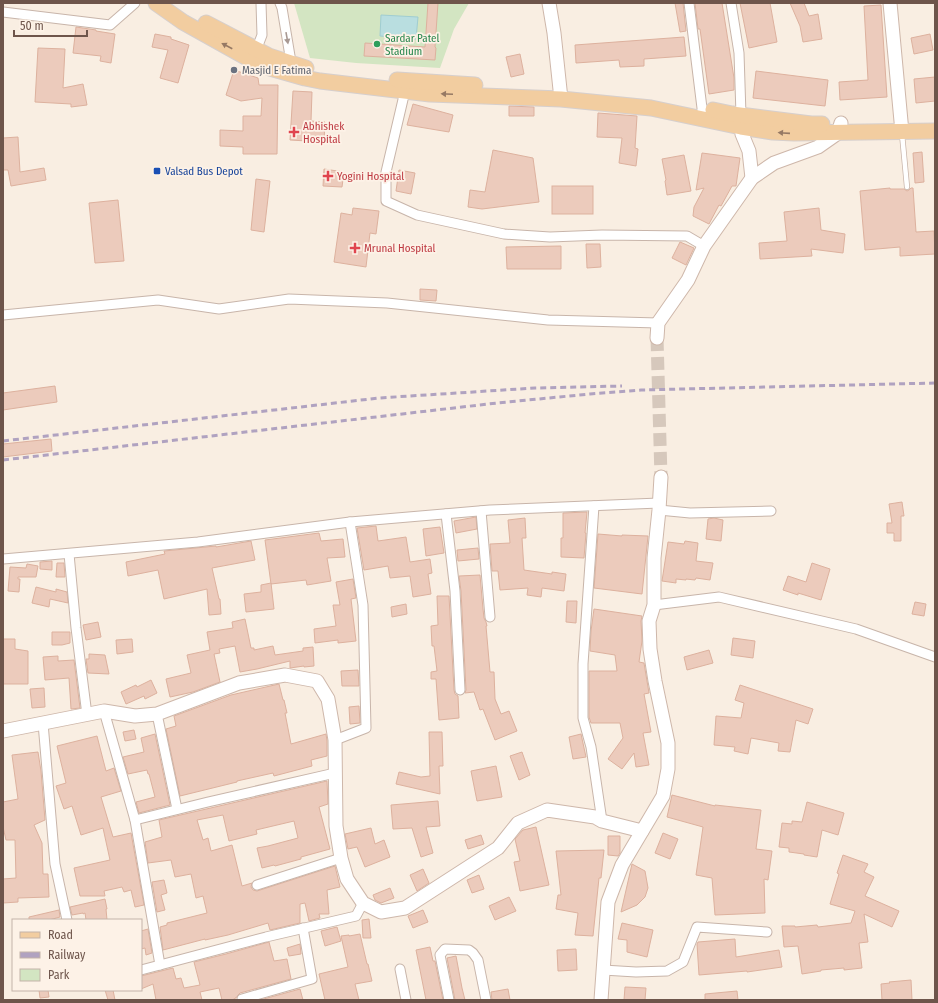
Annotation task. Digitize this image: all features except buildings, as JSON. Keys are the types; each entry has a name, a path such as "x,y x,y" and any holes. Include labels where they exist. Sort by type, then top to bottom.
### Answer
{"main road":[{"path":"156,3 183,22 254,55 269,56 305,78 430,94 561,95"},
{"path":"172,3 254,55"},
{"path":"289,68 304,68 404,81 561,95 652,100 741,121 811,124 840,128 901,127 935,131"},
{"path":"901,127 935,121"}],"street":[{"path":"3,12 110,25 135,3"},
{"path":"254,55 262,35 261,3"},
{"path":"280,3 290,56 289,68"},
{"path":"549,3 561,95"},
{"path":"689,3 702,113"},
{"path":"731,3 739,53 742,134 749,151 752,178"},
{"path":"890,3 901,127"},
{"path":"405,91 386,172 386,201 416,216 504,234 550,237 602,235 687,236 704,246"},
{"path":"658,338 658,323 688,280 704,246 752,178 774,163 818,147 840,128"},
{"path":"3,315 158,300 219,309 289,299 387,303 548,320 658,323"},
{"path":"601,1000 608,902 622,865 663,796 668,770 668,743 650,649 649,621 654,605 654,558 659,507 660,477"},
{"path":"594,506 583,664 583,718 591,747 602,821"},
{"path":"3,558 69,554 198,542 350,522 481,511 594,506 659,507 690,513 771,511"},
{"path":"481,511 490,618"},
{"path":"446,514 455,591 460,690"},
{"path":"335,740 366,728 363,605 350,522"},
{"path":"69,554 76,628 87,715"},
{"path":"654,605 719,597 856,629 935,656"},
{"path":"3,731 104,711 135,716 158,714 239,683 285,674 317,681 328,699 335,740 336,826 341,858 347,879 363,903 381,912 405,908 498,848 518,823 547,810 595,817 602,821 642,831"},
{"path":"104,711 135,820 160,965"},
{"path":"158,714 177,809"},
{"path":"43,724 55,864 67,919"},
{"path":"135,820 335,773"},
{"path":"257,884 341,858"},
{"path":"142,970 303,928 356,916 363,903"},
{"path":"603,970 636,972 667,971 683,962 697,927 767,932"},
{"path":"242,1000 312,979 303,928"},
{"path":"449,1000 440,955 445,949 469,950 474,953 478,960 486,1000"},
{"path":"400,969 406,1000"}],"lane":[{"path":"901,127 907,187"}],"green space":[{"name":"Sardar Patel Stadium","path":"294,3 469,3 454,29 440,68 356,63 310,58"}],"water":[{"path":"381,15 418,17 416,39 380,36"}],"tunnel":[{"path":"657,338 661,477"}],"railway":[{"path":"3,460 497,403 590,394 641,390 935,383"},
{"path":"3,441 379,398 535,388 622,386"}],"place":[{"name":"Sardar Patel Stadium","path":"377,44"},
{"name":"Masjid E Fatima","path":"234,70"},
{"name":"Abhishek Hospital","path":"294,132"},
{"name":"Valsad Bus Depot","path":"157,171"},
{"name":"Yogini Hospital","path":"328,176"},
{"name":"Mrunal Hospital","path":"355,248"}]}
